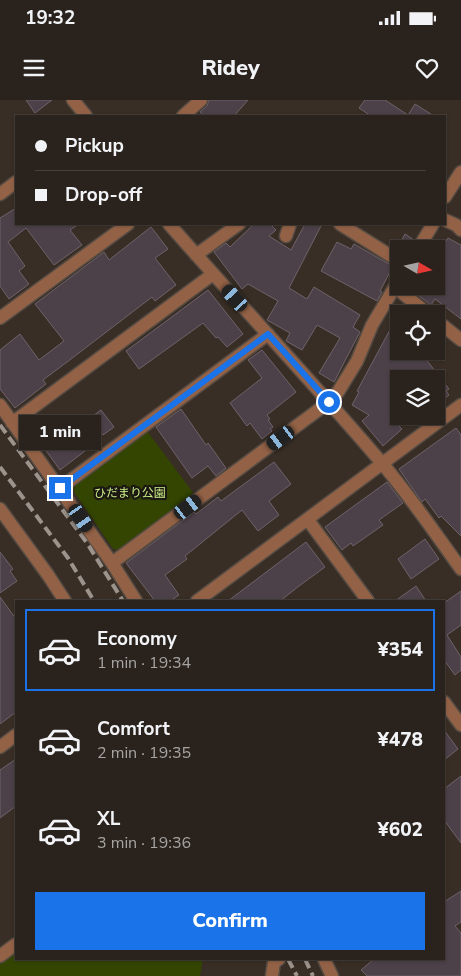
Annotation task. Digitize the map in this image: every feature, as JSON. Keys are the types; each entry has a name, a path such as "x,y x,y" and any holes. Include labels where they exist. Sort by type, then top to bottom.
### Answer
{"street":[{"path":"73,100 85,115"},
{"path":"184,115 201,100"},
{"path":"446,195 461,172"},
{"path":"0,194 15,183"},
{"path":"446,220 456,225 461,230"},
{"path":"0,318 127,225"},
{"path":"170,225 383,464 461,568"},
{"path":"196,255 238,225"},
{"path":"286,236 290,225"},
{"path":"342,225 390,255"},
{"path":"423,240 432,225"},
{"path":"12,423 213,274"},
{"path":"112,563 329,402 338,392 357,360 372,325 390,295"},
{"path":"409,295 419,305"},
{"path":"445,327 461,340"},
{"path":"60,488 268,334"},
{"path":"0,405 60,488 135,600"},
{"path":"198,600 460,407"},
{"path":"0,509 5,526 48,575 64,600"},
{"path":"308,520 367,600"},
{"path":"445,703 461,725"},
{"path":"0,747 15,736"},
{"path":"0,956 15,945"},
{"path":"272,976 274,962 277,960"},
{"path":"324,960 332,976"}],"green space":[{"name":"ひだまり公園","path":"147,431 194,494 119,550 113,549 74,492 75,485"},
{"path":"15,953 15,960 203,960 200,976 0,976 0,964"}],"building":[{"path":"26,100 52,100 35,113"},
{"path":"209,100 248,100 235,115 203,115 200,112 207,106"},
{"path":"365,100 385,100 408,115 370,115 359,108"},
{"path":"415,104 432,115 408,115"},
{"path":"15,209 15,225 78,225 70,230 82,245 54,265 26,228 8,242 25,266 19,271 29,284 9,299 0,286 0,218"},
{"path":"253,225 271,225 276,230 269,236 291,250 304,225 321,225 289,288 307,299 314,287 360,315 353,327 360,332 334,382 319,373 340,338 317,325 302,350 286,341 290,333 267,320 278,301 248,284 242,289 214,252 226,243 230,247"},
{"path":"151,227 168,249 155,258 176,285 155,301 152,297 43,380 46,384 15,408 0,389 0,350 20,334 39,360 64,341 35,304 104,252 109,260"},
{"path":"405,234 414,240 402,240"},
{"path":"448,238 461,245 461,319 435,299 431,305 418,295 445,295 445,242"},
{"path":"337,242 351,249 354,244 390,265 390,272 377,301 321,271"},
{"path":"208,290 243,334 227,347 203,323 139,369 126,351"},
{"path":"390,330 390,360 427,360 434,370 390,370 390,425 400,425 402,429 383,446 362,421 369,415 352,405 359,392 357,391"},
{"path":"262,350 296,392 267,415 273,427 270,429 272,431 262,439 250,423 247,426 230,403 262,378 248,360"},
{"path":"445,384 449,389 446,391 449,395 445,398"},
{"path":"181,409 206,445 208,443 226,468 216,476 208,466 192,478 156,427"},
{"path":"101,410 114,427 103,435 90,418"},
{"path":"456,428 461,435 461,536 441,516 439,518 425,499 422,502 399,469"},
{"path":"71,429 86,448 85,451 60,470 44,448"},
{"path":"274,462 291,484 269,501 279,515 258,531 242,510 185,556 187,559 165,575 179,595 172,600 154,600 126,563 194,512 196,514 218,497 221,501"},
{"path":"387,482 403,503 379,520 383,525 353,546 351,543 342,550 325,527"},
{"path":"425,539 439,559 411,579 398,559"},
{"path":"306,542 325,567 281,600 229,600"},
{"path":"0,552 13,569 10,571 17,581 0,593"},
{"path":"416,586 425,600 396,600"},
{"path":"461,591 461,625 447,635 461,657 461,670 455,675 445,661 445,602"},
{"path":"0,597 15,618 15,713 0,724"},
{"path":"445,731 458,749 445,759"},
{"path":"15,760 15,807 0,818 0,770"},
{"path":"461,776 461,843 445,821 445,788"},
{"path":"461,891 461,922 455,926 461,933 461,976 367,976 361,970 373,960 445,960 445,901"}],"railway":[{"path":"0,425 87,543 122,600"},
{"path":"0,467 68,558 93,600"},
{"path":"289,960 297,976"},
{"path":"305,960 313,976"}],"route":[{"path":"60,488 268,334 329,402"}]}
